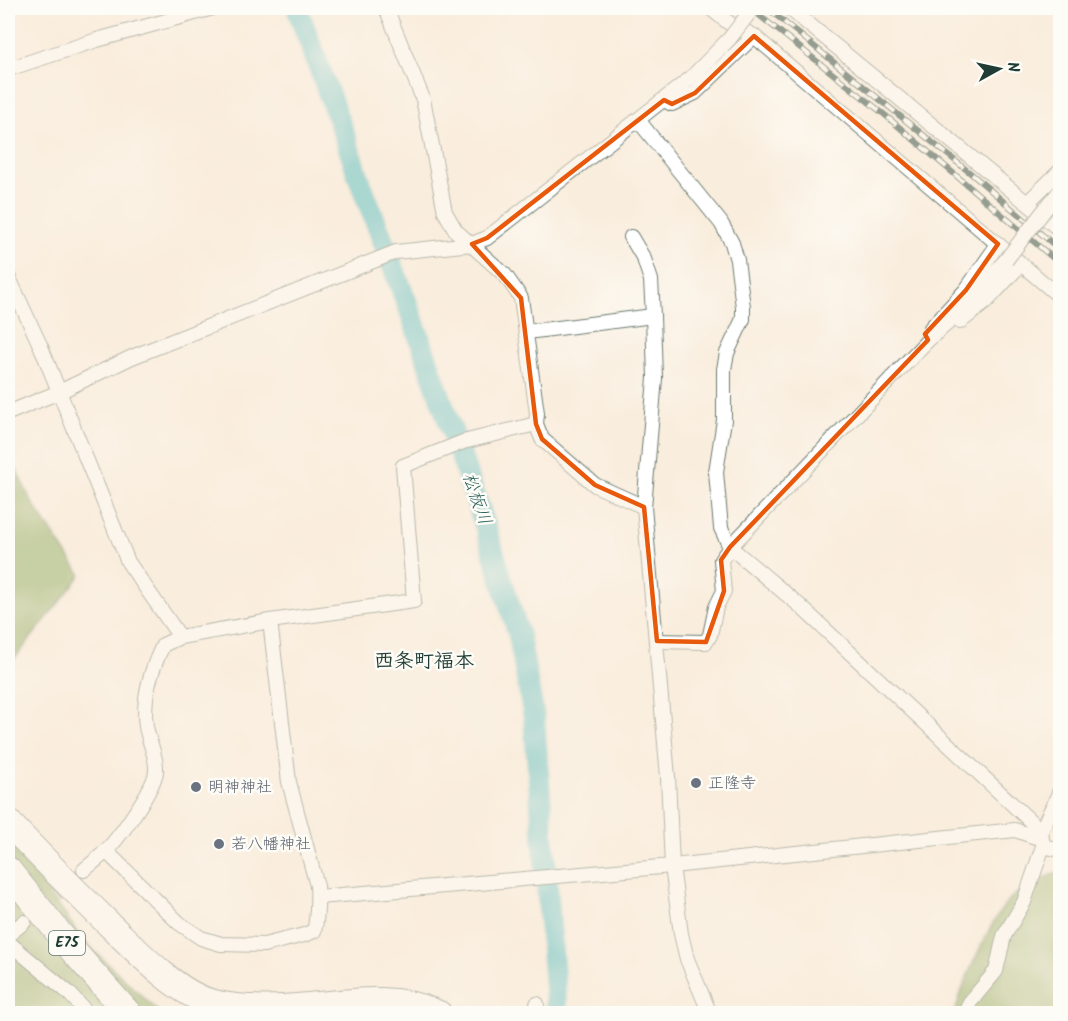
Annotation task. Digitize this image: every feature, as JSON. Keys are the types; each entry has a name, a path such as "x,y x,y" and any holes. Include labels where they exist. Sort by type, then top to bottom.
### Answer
{"highway":[{"path":"8,822 141,955 174,983 209,1002 248,1008 285,1008 358,1000 405,1002 439,1014"},
{"path":"8,870 64,955 109,1014"},
{"name":"E75","path":"8,870 75,953 129,1014"}],"street":[{"path":"8,69 97,40 213,8"},
{"path":"386,8 423,99 445,212 456,231 505,275 521,298 537,413 536,424 543,439 595,485 644,507"},
{"path":"710,8 729,23 754,36 1060,297"},
{"path":"8,413 59,392 132,357 396,252 472,244 487,238 691,78 730,38 753,8"},
{"path":"789,8 1060,230"},
{"path":"664,100 672,104 695,93 754,36"},
{"path":"638,120 721,223 732,243 737,260 743,308 742,319 727,353 724,369 724,420 716,472 721,528 730,547 799,605 1042,838 1060,849"},
{"path":"1028,202 1060,171"},
{"path":"657,641 706,642 710,635 716,606 724,591 721,560 730,547 928,340 956,316 1006,260 1060,191"},
{"path":"448,245 456,231"},
{"path":"631,237 644,258 651,280 655,378 644,507 668,777 672,866 681,934 687,959 710,1014"},
{"path":"928,340 925,334 966,290 998,244"},
{"path":"928,340 955,325 986,302 1022,264"},
{"path":"8,276 59,392 128,562 180,637"},
{"path":"527,332 653,316"},
{"path":"84,870 106,851 150,789 156,772 146,726 146,699 153,665 163,645 180,637 270,621 414,601 403,466 463,442 536,424"},
{"path":"106,851 179,923 201,938 221,944 264,945 314,931 318,897 289,782 270,621"},
{"path":"965,1014 970,1002 996,971 1004,936 1024,902 1042,838 1060,791"},
{"path":"318,897 672,866 1015,830 1042,838"},
{"path":"8,935 24,922"},
{"path":"8,942 69,993 88,1014"}],"highlighted area":[{"path":"754,36 998,244 966,290 925,334 928,340 730,547 721,560 724,591 706,642 657,641 644,507 595,485 542,439 536,424 521,298 472,244 487,238 664,100 672,104 695,93"}],"green space":[{"path":"8,451 31,501 81,575 8,667"},
{"path":"8,824 38,878 85,942 160,1013 8,1013"},
{"path":"1060,872 1060,1013 955,1014 969,972 985,939 1008,901 1025,888"}],"waterway":[{"name":"松板川","path":"297,8 410,311 485,525 519,636 534,718 557,1014"}],"tunnel":[{"path":"24,922 71,881"}],"railway":[{"path":"750,8 885,115 1060,264"},
{"path":"767,8 974,176 1060,250"}],"place":[{"name":"正隆寺","path":"696,783"},
{"name":"明神神社","path":"196,787"},
{"name":"若八幡神社","path":"219,844"}],"district":[{"name":"西条町福本","path":"424,662"}]}
